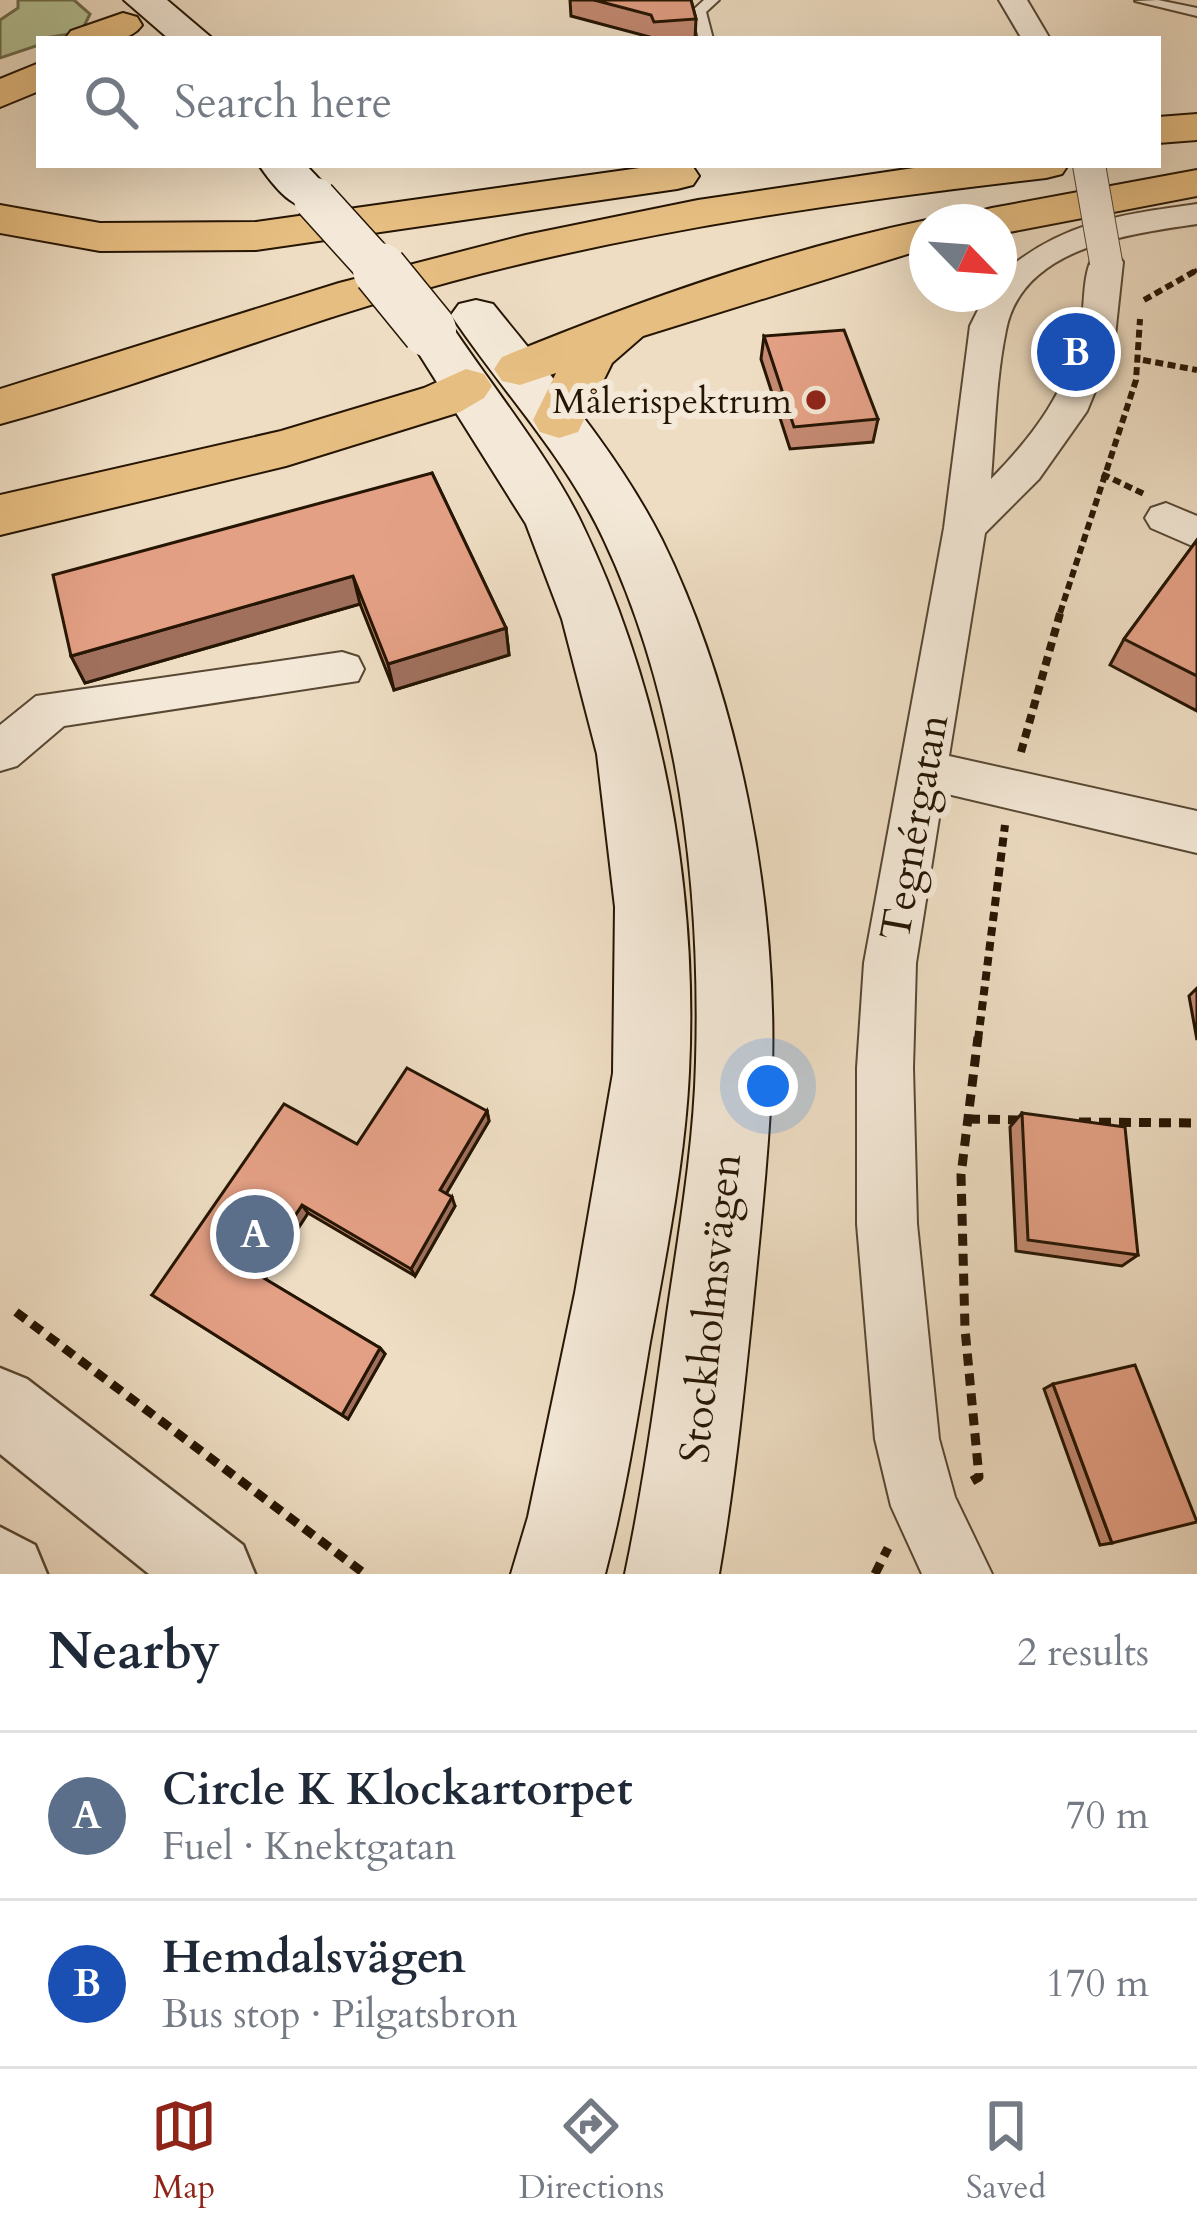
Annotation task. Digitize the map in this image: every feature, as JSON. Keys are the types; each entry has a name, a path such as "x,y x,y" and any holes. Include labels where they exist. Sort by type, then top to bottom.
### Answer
{"highway":[{"path":"0,71 36,56"},
{"path":"0,95 36,77"},
{"path":"1161,130 1197,127"},
{"path":"1161,156 1197,152"},
{"path":"0,219 51,232 100,237 256,236 722,168"},
{"path":"764,168 788,171"},
{"path":"0,371 338,269 549,217 810,168"},
{"path":"0,407 356,293 496,258 699,215 1025,168"},
{"path":"1017,217 1197,183"},
{"path":"0,515 286,448 442,400 515,392 591,354 634,322 825,260 909,239"}],"main road":[{"path":"289,168 343,187 411,304 452,322 515,392"},
{"name":"Stockholmsvägen","path":"515,392 553,522 592,619 629,754 650,907 651,1073 617,1293 574,1516 558,1574"},
{"name":"Stockholmsvägen","path":"515,392 581,449 633,540 684,666 717,825 731,927 734,1065 724,1194 687,1497 672,1574"}],"street":[{"path":"1013,0 1034,36"},
{"path":"965,527 1030,466 1082,391 1105,317 1106,262 1090,168"},
{"name":"Tegnérgatan","path":"958,1574 924,1506 907,1439 887,1224 885,1068 890,963 965,527 988,326 1007,287 1046,253 1112,226 1197,214"},
{"path":"0,752 52,710 342,669"},
{"path":"922,769 1197,832"},
{"path":"0,1406 214,1574"}],"lane":[{"path":"705,36 699,11 712,0"},
{"path":"1142,2 1197,12"}],"path":[{"path":"875,1574 895,1532 924,1506 979,1477 964,1329 960,1214 1010,789 1102,474 1143,360 1144,300 1197,270"},
{"path":"1143,360 1197,370"},
{"path":"968,1119 1032,1120"},
{"path":"1075,1121 1197,1124"},
{"path":"16,1312 365,1574"}],"green space":[{"path":"18,0 74,0 90,14 81,32 36,36 36,46 0,58 0,20 18,8"}],"building":[{"path":"594,0 691,0 696,19 654,22 651,15"},
{"name":"Målerispektrum","path":"844,330 878,419 794,427 764,336"},
{"path":"432,473 506,628 388,664 353,576 71,656 53,575"},
{"path":"1197,540 1197,676 1124,639"},
{"path":"407,1068 487,1111 440,1190 452,1197 411,1269 302,1205 257,1274 380,1348 342,1415 152,1295 284,1104 357,1144"},
{"path":"1022,1113 1125,1127 1138,1255 1028,1240"},
{"path":"1135,1365 1197,1522 1112,1543 1053,1384"}],"place":[{"name":"Hemdalsvägen","path":"1076,352"},
{"name":"Målerispektrum","path":"816,400"},
{"name":"Circle K Klockartorpet","path":"255,1234"}]}
